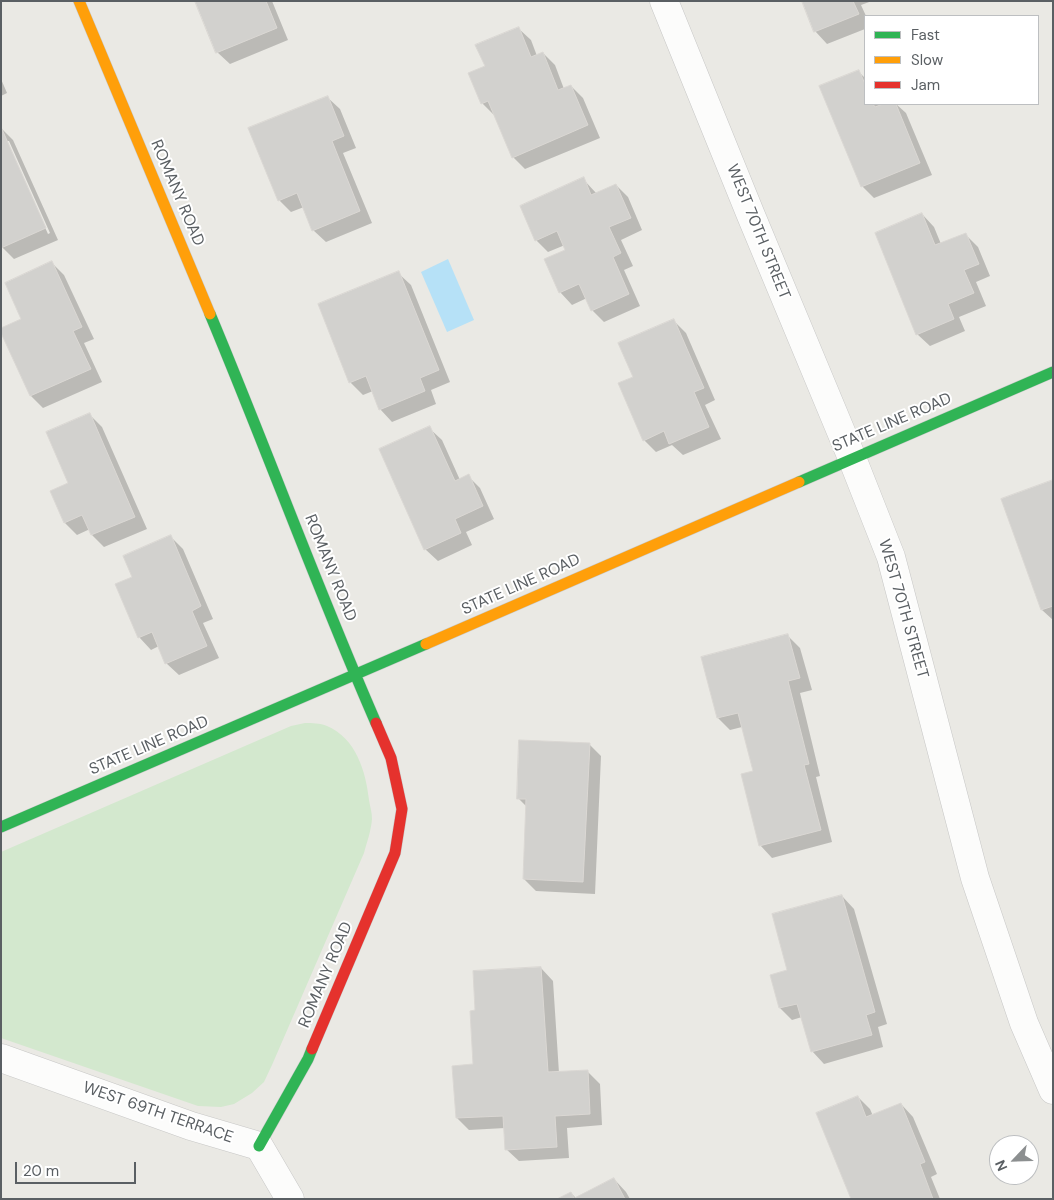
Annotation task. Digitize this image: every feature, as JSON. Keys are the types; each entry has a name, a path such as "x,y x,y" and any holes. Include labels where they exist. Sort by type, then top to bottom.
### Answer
{"street":[{"name":"ROMANY ROAD","path":"79,1 245,398 355,675 391,758 402,809 395,853 308,1059 259,1146"},
{"name":"WEST 70TH STREET","path":"664,1 891,557 976,878 1024,1023 1053,1090"},
{"name":"STATE LINE ROAD","path":"1,827 1053,372"},
{"name":"WEST 69TH TERRACE","path":"1,1058 191,1126 259,1146"},
{"path":"259,1146 290,1199"}],"green space":[{"path":"305,723 327,726 337,731 352,747 362,767 372,819 364,853 264,1082 252,1093 234,1104 221,1107 198,1106 1,1038 1,852 291,726"}],"water":[{"path":"448,259 474,320 447,332 421,272"}],"building":[{"path":"195,1 266,1 277,28 216,53"},
{"path":"802,1 853,1 859,14 814,32"},
{"path":"519,27 531,57 543,52 558,90 571,85 588,125 512,158 488,101 481,104 468,73 485,66 475,45"},
{"path":"859,70 864,82 864,105 874,105 875,107 896,105 920,163 861,187 819,86"},
{"path":"328,96 344,136 332,141 360,211 312,231 297,193 278,201 248,128"},
{"path":"1,127 46,228 1,248"},
{"path":"584,177 591,195 616,184 631,218 609,227 621,253 613,257 629,294 591,311 579,284 559,293 544,259 565,250 557,231 535,241 520,206"},
{"path":"922,213 935,245 966,233 979,264 964,270 974,293 948,304 954,319 916,335 875,233"},
{"path":"52,261 82,327 73,331 91,369 30,396 1,333 1,328 21,319 5,283"},
{"path":"399,271 439,370 420,378 425,391 379,410 366,376 349,383 318,304"},
{"path":"674,319 704,388 694,392 709,427 669,444 664,431 643,441 618,383 633,377 618,343"},
{"path":"90,413 135,517 91,535 82,515 64,523 50,491 68,483 46,432"},
{"path":"430,426 455,481 469,474 483,506 455,519 461,533 424,550 379,449"},
{"path":"1053,480 1053,606 1041,610 1001,499"},
{"path":"171,535 201,606 192,611 207,646 165,664 152,632 138,638 115,584 132,577 123,556"},
{"path":"788,634 800,678 788,681 809,764 804,765 821,830 759,846 741,774 753,771 738,713 717,718 701,657"},
{"path":"519,740 590,743 583,882 523,879 526,799 517,799"},
{"path":"842,895 875,1012 866,1015 872,1035 811,1052 797,1004 779,1008 770,975 787,970 772,914"},
{"path":"541,967 548,1072 588,1070 590,1114 555,1116 557,1147 505,1150 503,1116 456,1118 452,1066 473,1064 470,1011 475,1010 473,971"},
{"path":"858,1096 866,1117 901,1103 925,1162 920,1164 933,1199 851,1199 816,1113"},
{"path":"614,1178 625,1199 557,1199 571,1192 574,1198"}],"traffic: fast":[{"path":"210,314 376,723"},
{"path":"799,482 1053,372"},
{"path":"1,827 426,644"},
{"path":"259,1146 312,1049"}],"traffic: slow":[{"path":"79,1 210,314"},
{"path":"426,644 799,482"}],"traffic: jam":[{"path":"312,1049 395,853 402,809 391,758 376,723"}]}
